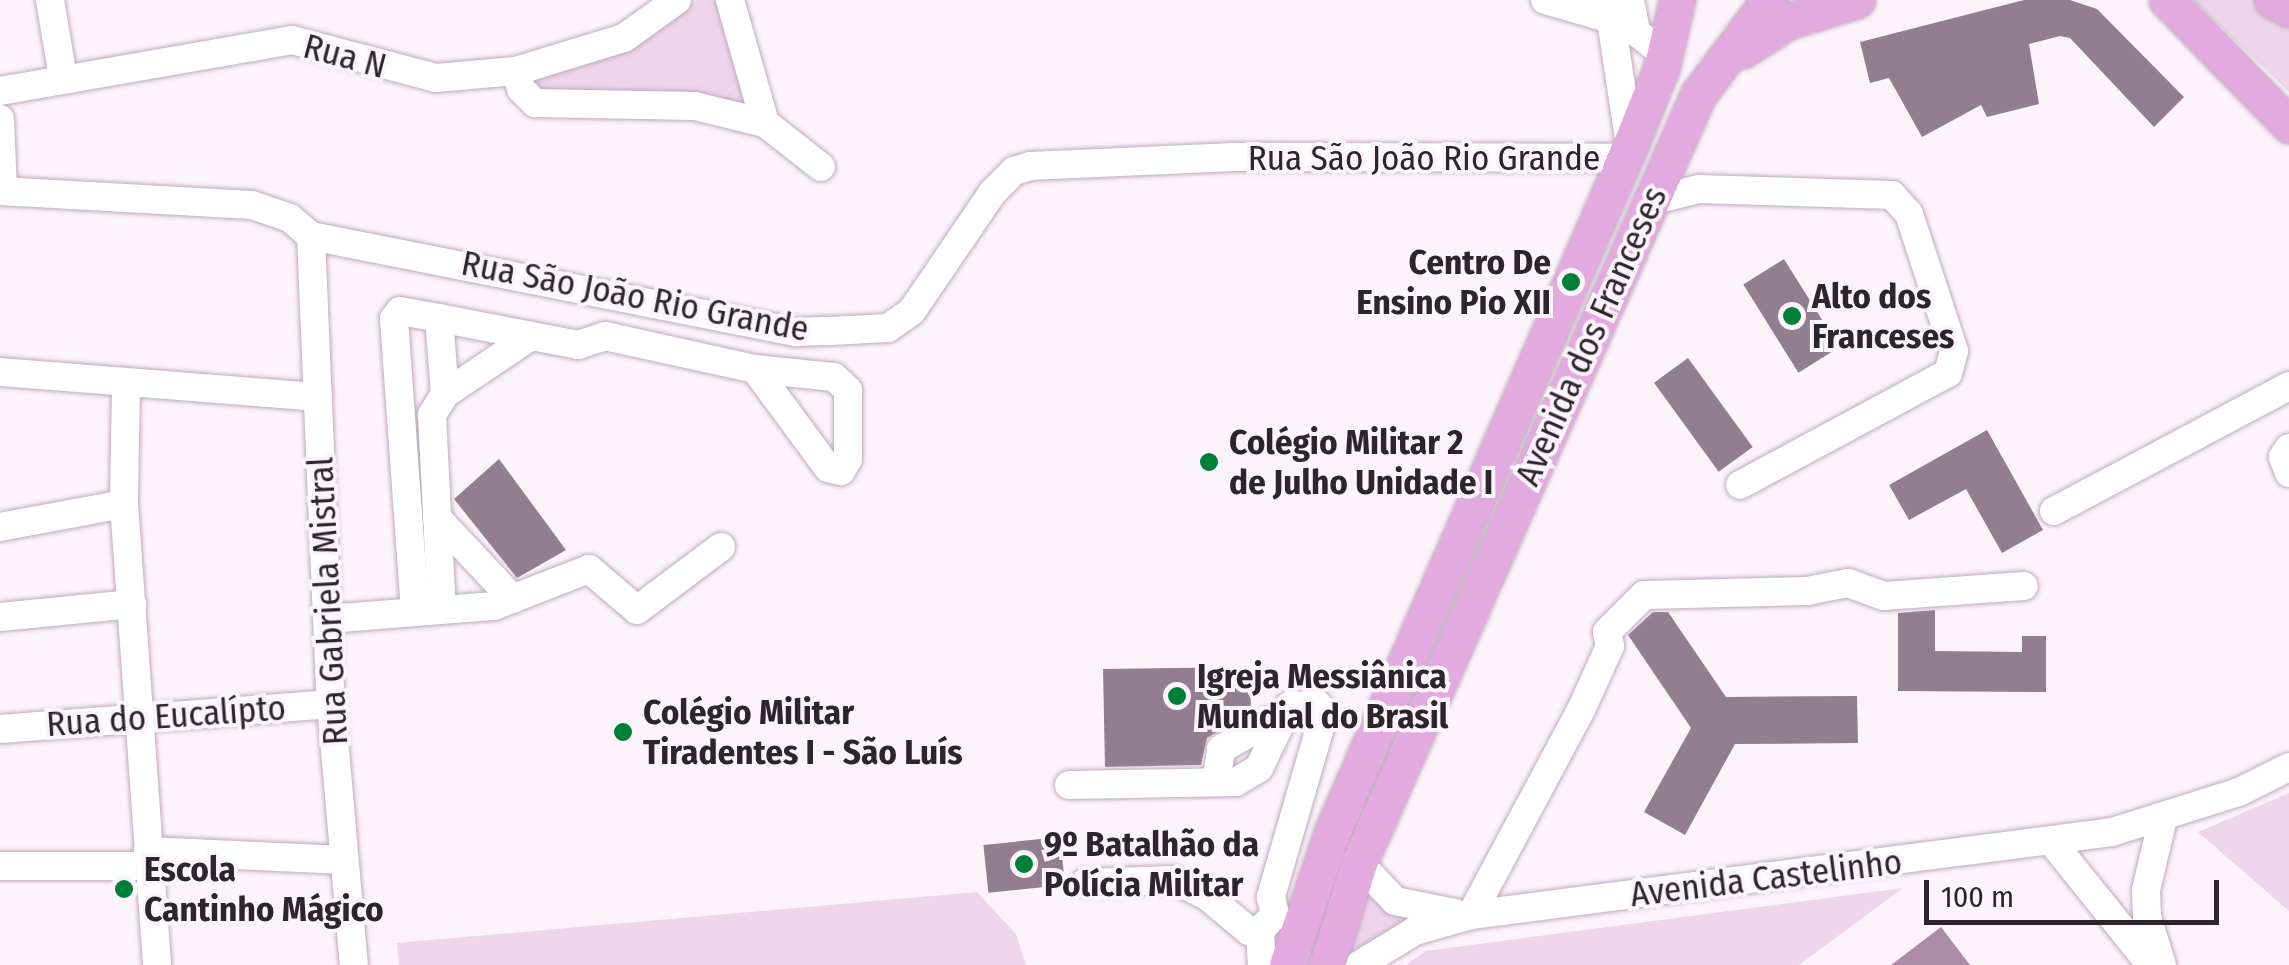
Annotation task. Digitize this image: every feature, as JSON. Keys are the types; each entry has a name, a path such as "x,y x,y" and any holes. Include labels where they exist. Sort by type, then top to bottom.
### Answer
{"main road":[{"path":"1658,58 1664,0"},
{"name":"Avenida dos Franceses","path":"1288,965 1278,923 1332,832 1627,152 1677,0"},
{"path":"1658,58 1686,0"},
{"path":"1708,79 1753,0"},
{"name":"Avenida dos Franceses","path":"1326,965 1359,863 1647,210 1708,79 1769,0"},
{"path":"1708,79 1788,21 1857,0"},
{"path":"2156,0 2196,30"},
{"path":"2167,0 2289,125"},
{"path":"2272,0 2289,10"}],"street":[{"path":"50,0 63,78"},
{"name":"Rua N","path":"0,91 292,40 436,78 516,71 624,38 677,0"},
{"path":"730,0 765,123"},
{"path":"1544,0 1616,6 1658,58"},
{"path":"1616,6 1627,152"},
{"path":"516,71 534,103 653,102 765,123 821,167"},
{"path":"0,119 1,191"},
{"name":"Rua São João Rio Grande","path":"1,191 252,205 290,218 310,236 798,332 888,328 912,311 1014,171 1234,157 1627,152"},
{"path":"1647,210 1729,192 1892,194 1909,214 1954,351 1948,373 1740,486"},
{"name":"Rua Gabriela Mistral","path":"310,236 331,704 354,965"},
{"path":"428,611 394,319 400,311 578,345 605,336 755,369"},
{"path":"439,318 445,394"},
{"path":"428,611 437,518 432,415 445,394 531,336"},
{"path":"0,372 126,385 318,397"},
{"path":"126,385 124,504 143,715 148,859 158,965"},
{"path":"2054,512 2289,386"},
{"path":"2289,448 2283,457 2289,473"},
{"path":"0,527 124,504"},
{"path":"437,518 513,599"},
{"path":"328,619 513,599 589,569 637,610 721,548"},
{"path":"1471,915 1582,710 1610,646 1608,632 1644,595 1818,591 1848,583 1884,596 2024,586"},
{"path":"0,616 132,604"},
{"name":"Rua do Eucalípto","path":"0,729 143,715 331,704"},
{"path":"1070,785 1236,782 1258,768 1289,706 1318,705 1324,714 1271,896 1278,923 1262,965"},
{"name":"Avenida Castelinho","path":"1359,965 1414,931 1471,915 2052,842 2164,818 2289,767"},
{"path":"2162,965 2146,917 2146,890 2164,818"},
{"path":"2052,842 2151,965"},
{"path":"0,866 148,859 344,860"},
{"name":"Avenida Castelinho","path":"1359,863 1396,901 1471,915"},
{"path":"1086,883 1174,880 1207,896 1245,929 1278,923"}],"shaded area":[{"path":"697,0 719,0 748,110 539,98 527,83 630,49"},
{"path":"2193,0 2255,0 2289,20 2289,92"},
{"path":"2289,793 2289,911 2198,832"},
{"path":"1903,888 1799,965 1406,965 1426,951"},
{"path":"977,892 1016,934 1026,965 399,965 397,943"},
{"path":"1366,896 1422,918 1344,965"},
{"path":"1941,927 1970,965 1891,965"}],"building":[{"path":"2024,0 2070,0 2097,9 2184,97 2154,127 2070,38 2060,36 2029,44 2039,104 1987,117 1981,105 1922,137 1889,78 1870,83 1860,42"},
{"name":"Alto dos Franceses","path":"1784,259 1839,347 1798,373 1743,284"},
{"name":"Alto dos Franceses","path":"1688,358 1753,447 1719,472 1654,383"},
{"path":"1987,430 2043,530 2002,553 1966,489 1909,520 1889,485"},
{"path":"499,459 566,550 517,578 454,499"},
{"path":"1935,610 1935,651 2022,652 2022,636 2046,636 2046,692 1898,691 1898,613"},
{"path":"1653,612 1668,612 1726,697 1857,696 1858,743 1735,744 1685,835 1644,812 1691,728 1628,635"},
{"name":"Igreja Messiânica Mundial do Brasil","path":"1250,667 1251,712 1207,738 1201,765 1105,767 1103,669"},
{"name":"9º Batalhão da Polícia Militar","path":"1060,837 1065,885 988,893 983,845"}],"place":[{"name":"Centro De Ensino Pio XII","path":"1571,282"},
{"name":"Alto dos Franceses","path":"1792,316"},
{"name":"Colégio Militar 2 de Julho Unidade I","path":"1209,462"},
{"name":"Igreja Messiânica Mundial do Brasil","path":"1177,696"},
{"name":"Colégio Militar Tiradentes I - São Luís","path":"623,732"},
{"name":"9º Batalhão da Polícia Militar","path":"1024,864"},
{"name":"Escola Cantinho Mágico","path":"124,889"}]}
